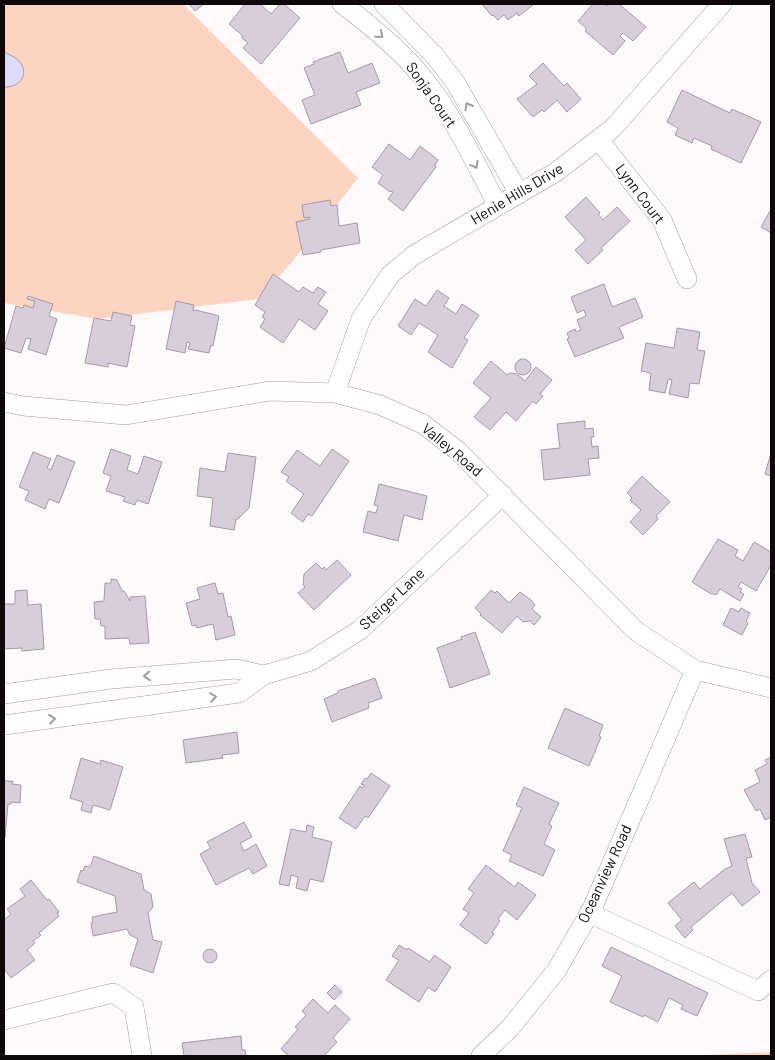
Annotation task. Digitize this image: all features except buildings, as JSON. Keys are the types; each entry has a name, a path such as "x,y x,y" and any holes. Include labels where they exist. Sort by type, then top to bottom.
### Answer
{"street":[{"name":"Sonja Court","path":"342,4 396,48 420,75 444,107 498,206"},
{"name":"Sonja Court","path":"384,4 435,56 455,82 519,193"},
{"name":"Henie Hills Drive","path":"335,393 361,319 390,275 414,255 556,172 614,128 722,4"},
{"name":"Lynn Court","path":"599,140 662,220 687,279"},
{"name":"Valley Road","path":"4,402 23,406 126,415 270,391 335,393 380,405 423,424 458,451 636,631 695,670 771,688"},
{"name":"Steiger Lane","path":"4,725 239,693 264,675 311,661 360,630 503,495"},
{"name":"Steiger Lane","path":"4,694 111,679 236,669 264,675"},
{"name":"Oceanview Road","path":"481,1056 510,1028 556,971 589,913 695,670"},
{"path":"589,913 758,991 771,980"},
{"path":"4,1020 113,993 134,1007 142,1056"}],"shaded area":[{"path":"4,4 183,4 358,178 293,261 257,299 98,319 4,303"},
{"path":"4,52 18,60 24,70 22,79 10,87 4,87"},
{"path":"771,1052 771,1056 685,1056"}]}
